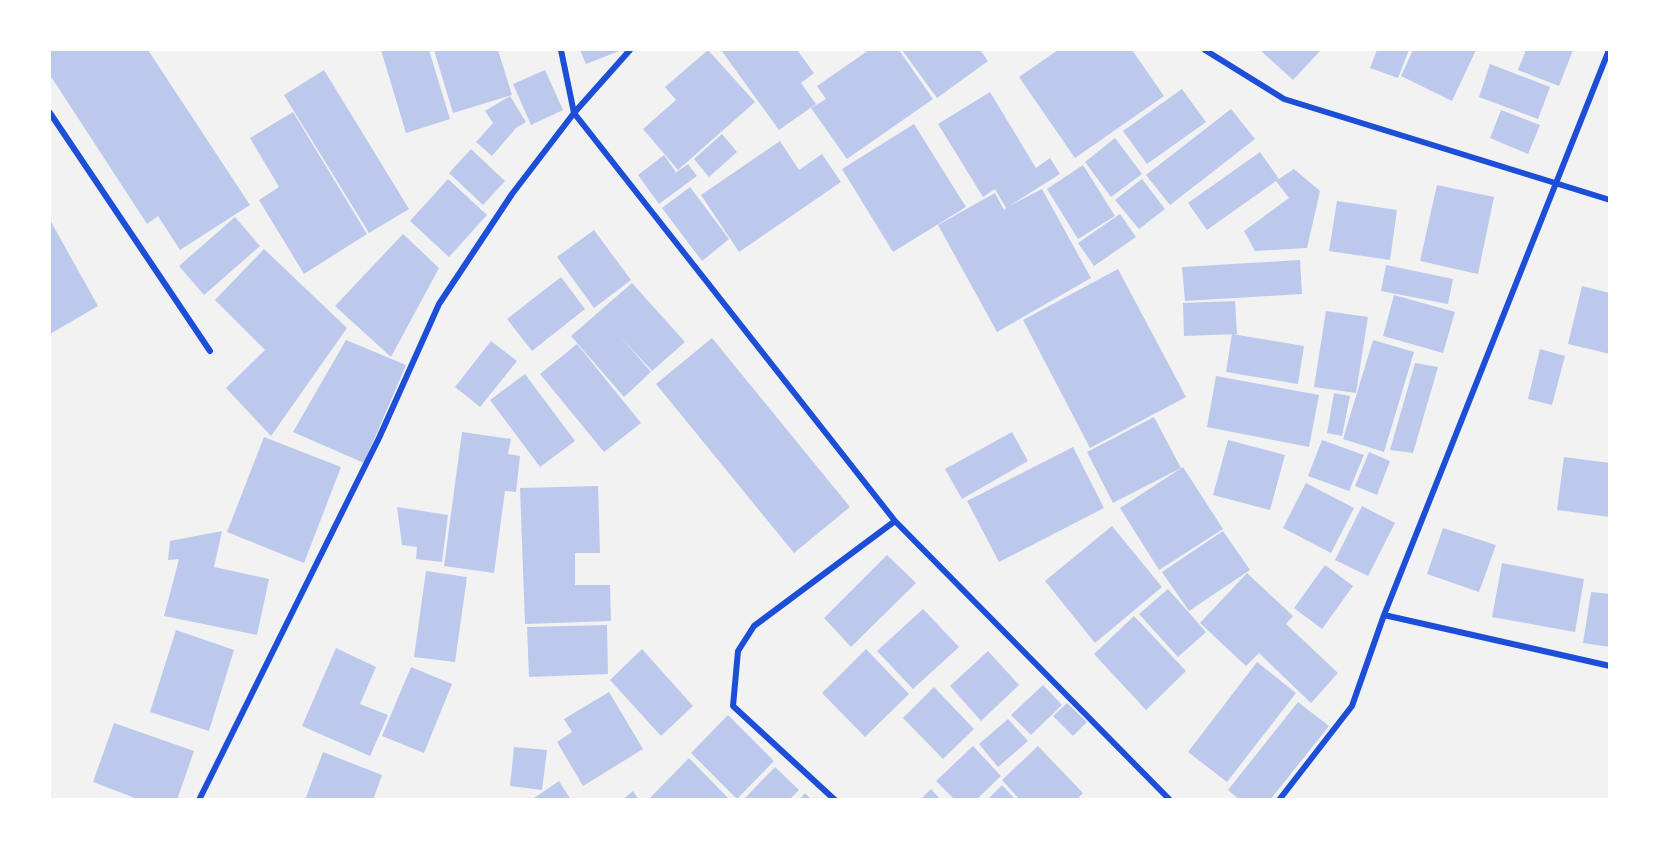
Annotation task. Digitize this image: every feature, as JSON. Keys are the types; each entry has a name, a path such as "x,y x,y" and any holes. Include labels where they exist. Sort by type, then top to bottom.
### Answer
{"street":[{"path":"561,50 574,113 895,521 1170,800"},
{"path":"199,800 379,438 439,304 512,194 574,113 630,50"},
{"path":"1205,50 1284,99 1610,200"},
{"path":"1279,800 1352,706 1384,615 1608,50"},
{"path":"50,113 210,351"},
{"path":"835,800 733,706 738,651 754,626 895,521"},
{"path":"1384,615 1610,666"}],"building":[{"path":"50,50 148,50 250,205 180,250 158,216 147,224 50,75"},
{"path":"381,50 429,50 450,119 406,133"},
{"path":"434,50 498,50 512,95 453,113"},
{"path":"580,50 622,50 586,64"},
{"path":"708,50 755,102 678,170 643,129 676,100 665,87"},
{"path":"721,50 797,50 814,73 801,83 816,104 779,130"},
{"path":"869,50 899,50 933,99 847,159 811,108 826,99 817,86"},
{"path":"902,50 980,50 988,61 937,98"},
{"path":"1058,50 1132,50 1164,96 1075,158 1019,77"},
{"path":"1260,50 1321,50 1293,80"},
{"path":"1377,50 1409,50 1398,78 1370,68"},
{"path":"1413,50 1476,50 1452,101 1401,76"},
{"path":"1526,50 1573,50 1559,86 1518,70"},
{"path":"1490,64 1550,87 1538,119 1479,97"},
{"path":"324,70 409,209 369,233 284,95"},
{"path":"545,70 563,110 531,125 513,84"},
{"path":"1182,89 1206,122 1147,164 1123,131"},
{"path":"990,92 1036,168 1050,158 1060,174 1009,206 1042,189 1091,278 997,332 938,225 995,193 1004,210 1006,208 995,189 983,197 938,124"},
{"path":"510,96 526,122 516,128 492,156 476,142 493,123 485,111"},
{"path":"1231,109 1255,139 1170,205 1146,175"},
{"path":"1501,110 1540,125 1528,154 1490,138"},
{"path":"293,112 367,234 304,274 259,200 279,187 250,138"},
{"path":"914,124 966,207 893,252 842,169"},
{"path":"722,134 737,152 709,177 694,159"},
{"path":"1115,138 1142,174 1111,197 1085,162"},
{"path":"780,141 799,170 822,154 841,182 739,252 701,195"},
{"path":"471,149 505,181 483,205 449,173"},
{"path":"1260,152 1279,179 1294,169 1320,191 1307,248 1255,251 1244,231 1289,198 1276,181 1207,230 1188,203"},
{"path":"664,155 676,172 674,174 688,164 697,176 659,204 638,175"},
{"path":"1083,165 1115,216 1078,239 1047,189"},
{"path":"448,179 487,215 449,257 410,221"},
{"path":"1142,179 1165,209 1139,229 1115,200"},
{"path":"1437,185 1494,197 1478,274 1420,261"},
{"path":"690,187 729,239 702,261 662,208"},
{"path":"1337,201 1397,210 1390,260 1329,251"},
{"path":"1120,214 1136,237 1094,266 1078,243"},
{"path":"235,217 260,246 204,295 179,266"},
{"path":"50,220 98,306 50,334"},
{"path":"594,230 631,280 594,308 557,257"},
{"path":"403,234 439,268 391,357 335,306"},
{"path":"264,249 347,328 271,436 226,388 265,350 215,300"},
{"path":"1300,260 1302,294 1185,301 1182,267"},
{"path":"1386,265 1453,279 1448,304 1381,291"},
{"path":"1118,269 1186,397 1090,448 1023,320"},
{"path":"561,277 585,309 532,351 507,319"},
{"path":"632,283 685,342 652,371 619,335 651,372 624,397 571,336"},
{"path":"1582,286 1610,293 1610,354 1568,344"},
{"path":"1394,295 1455,312 1443,353 1383,336"},
{"path":"1235,301 1237,334 1184,336 1183,303"},
{"path":"1326,311 1368,317 1356,393 1314,387"},
{"path":"1232,334 1304,346 1298,384 1226,372"},
{"path":"712,338 850,507 794,553 656,384"},
{"path":"346,340 406,365 364,463 293,432"},
{"path":"1373,340 1414,352 1384,452 1343,439"},
{"path":"491,341 517,361 480,407 455,387"},
{"path":"577,344 641,423 604,452 540,374"},
{"path":"1540,349 1565,356 1552,405 1528,399"},
{"path":"1415,363 1438,367 1413,453 1390,450"},
{"path":"525,374 575,441 540,467 490,400"},
{"path":"1216,376 1319,395 1309,447 1207,427"},
{"path":"1334,393 1350,396 1342,436 1327,433"},
{"path":"1154,417 1181,468 1113,503 1087,452"},
{"path":"462,432 511,439 508,454 520,456 516,492 505,491 494,573 444,566"},
{"path":"1012,432 1028,461 962,499 945,469"},
{"path":"264,437 341,467 304,563 227,532"},
{"path":"1228,440 1285,455 1270,510 1213,495"},
{"path":"1322,440 1364,455 1349,491 1308,476"},
{"path":"1073,447 1104,508 999,562 967,501"},
{"path":"1369,452 1390,461 1377,495 1355,486"},
{"path":"1564,457 1610,463 1610,517 1557,510"},
{"path":"1183,467 1223,529 1159,570 1120,508"},
{"path":"1306,483 1354,508 1331,553 1283,528"},
{"path":"598,486 600,553 575,553 575,585 610,585 611,621 525,624 520,488"},
{"path":"1362,506 1395,523 1368,576 1335,560"},
{"path":"397,507 448,515 442,562 416,559 417,547 402,545"},
{"path":"1112,526 1162,587 1095,643 1045,581"},
{"path":"1443,528 1496,545 1479,592 1427,574"},
{"path":"222,531 214,567 269,579 257,635 164,616 179,559 168,560 170,541"},
{"path":"1223,531 1250,570 1189,611 1162,572"},
{"path":"887,555 916,583 851,647 824,618"},
{"path":"1502,563 1584,579 1575,632 1492,617"},
{"path":"1325,565 1353,586 1322,629 1294,608"},
{"path":"426,571 467,577 455,662 414,657"},
{"path":"1247,573 1293,616 1286,624 1338,673 1311,703 1259,653 1246,666 1200,623"},
{"path":"1168,589 1206,632 1178,657 1139,614"},
{"path":"1591,592 1610,594 1610,647 1583,643"},
{"path":"923,609 959,647 913,689 877,651"},
{"path":"1134,616 1186,671 1146,710 1094,654"},
{"path":"607,625 608,674 529,677 527,627"},
{"path":"176,630 234,650 209,731 150,712"},
{"path":"336,648 376,667 360,704 388,715 370,756 302,726"},
{"path":"642,649 693,706 661,736 610,680"},
{"path":"866,649 909,694 865,737 822,693"},
{"path":"988,651 1019,685 981,721 950,686"},
{"path":"1257,662 1296,693 1227,782 1188,752"},
{"path":"411,667 452,684 424,753 382,736"},
{"path":"1043,685 1062,705 1031,735 1011,715"},
{"path":"934,687 974,729 943,759 903,718"},
{"path":"609,692 643,749 583,786 557,742 572,732 564,719"},
{"path":"1298,702 1329,726 1270,800 1240,800 1228,790"},
{"path":"1067,703 1087,722 1073,736 1053,716"},
{"path":"728,715 774,761 737,799 691,753"},
{"path":"1008,719 1028,741 998,767 979,744"},
{"path":"114,723 194,751 177,800 140,800 93,782"},
{"path":"973,746 1001,776 976,800 955,800 936,781"},
{"path":"1038,746 1083,793 1076,800 1020,800 1002,780"},
{"path":"514,747 547,750 542,790 510,786"},
{"path":"323,752 382,775 373,800 305,800"},
{"path":"689,758 730,800 648,800"},
{"path":"775,767 799,790 789,800 743,800"},
{"path":"559,781 571,800 531,800"},
{"path":"1002,785 1016,800 987,800"},
{"path":"931,789 941,800 920,800"},
{"path":"633,791 639,800 622,800"},
{"path":"805,793 812,800 799,800"}]}
